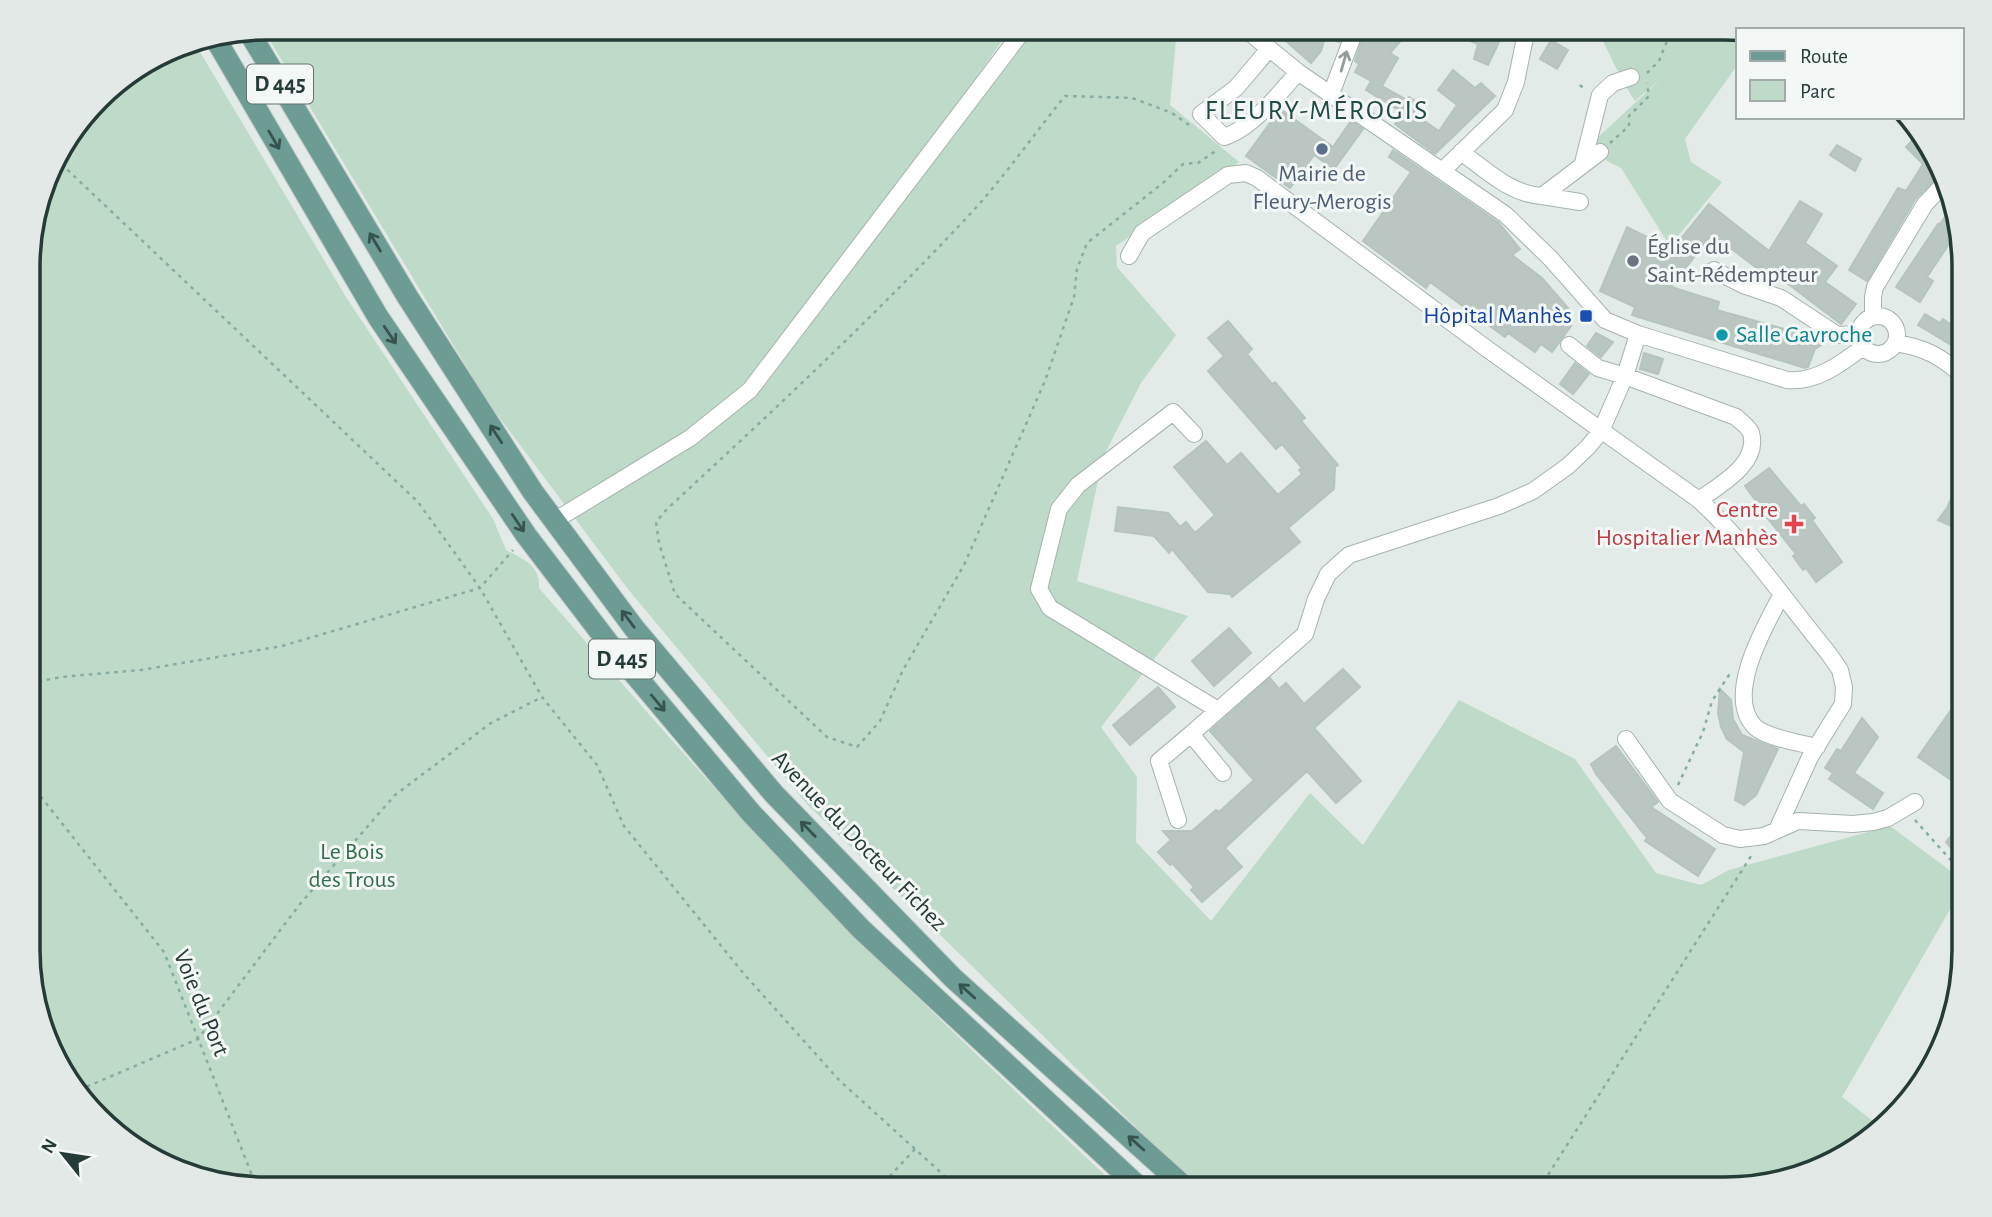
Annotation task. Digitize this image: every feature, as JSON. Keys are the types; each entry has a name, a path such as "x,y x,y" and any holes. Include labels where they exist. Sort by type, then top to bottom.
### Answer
{"main road":[{"name":"Avenue du Docteur Fichez","path":"254,41 407,296 533,492 634,628 774,794 953,978 1173,1176"},
{"name":"D 445","path":"220,46 378,317 526,535 610,645 760,822 861,929 1127,1176"}],"street":[{"path":"554,521 690,438 750,390 1016,40"},
{"path":"1259,40 1298,72 1506,215 1551,259 1605,320 1638,334 1796,381 1816,376 1861,341 1866,320 1873,317 1888,319 1894,325 1897,335 1895,343 1886,353 1875,355 1861,341 1838,335 1781,298 1743,285 1714,270"},
{"path":"1331,94 1351,40"},
{"path":"1443,171 1505,110 1516,82 1525,40"},
{"path":"1269,48 1236,88 1201,114 1224,137 1235,134 1273,100 1298,72"},
{"path":"1583,163 1600,95 1613,83 1631,78"},
{"path":"1461,152 1512,189 1527,195 1580,202"},
{"path":"1542,196 1600,152"},
{"path":"1129,256 1142,233 1156,222 1228,175 1246,173 1699,500 1737,540 1829,654 1840,670 1844,687 1843,704 1771,833"},
{"path":"1873,317 1872,297 1875,287 1925,204 1938,191"},
{"path":"1178,820 1159,761 1305,634 1328,573 1349,555 1477,515 1533,491 1568,466 1601,431 1625,376 1638,334"},
{"path":"1895,343 1915,345 1931,351 1951,366"},
{"path":"1569,345 1598,368 1736,416 1750,431 1752,443 1747,458 1738,470 1699,500"},
{"path":"1194,434 1173,412 1078,485 1059,509 1040,589 1050,608 1218,710"},
{"path":"1782,596 1758,639 1743,689 1746,714 1756,728 1783,739 1817,747"},
{"path":"1191,734 1223,773"},
{"path":"1626,739 1670,801 1723,835 1740,839 1771,833 1798,821 1853,824 1873,822 1888,818 1910,805"}],"path":[{"path":"1600,152 1629,125 1629,116 1649,96 1645,75 1659,61 1667,40"},
{"path":"1190,126 1171,113 1132,98 1065,96 974,210 778,407 656,522 659,543 675,594 827,737 857,747 880,721 903,670 964,565 1045,381 1074,297 1077,269 1087,243 1183,164 1198,163 1226,145 1235,134"},
{"path":"65,167 418,502 480,588 542,697 597,765 624,826 744,974 839,1080 945,1177"},
{"path":"40,681 141,670 282,646 480,588 526,535"},
{"path":"1670,801 1703,732 1712,701 1722,682 1737,665"},
{"path":"86,1087 198,1039 300,904 395,795 491,723 542,697"},
{"name":"Voie du Port","path":"40,796 164,952 252,1176"},
{"path":"1910,805 1951,858"},
{"path":"1547,1176 1771,833"},
{"path":"889,1177 915,1149"}],"green space":[{"path":"270,40 1003,40 807,319 1028,40 1176,40 1170,105 1239,162 1116,246 1117,267 1176,335 1141,383 1103,457 1077,581 1188,616 1101,727 1137,777 1136,842 1211,921 1310,793 1363,845 1459,700 1575,759 1656,873 1701,885 1729,870 1890,826 1951,871 1951,908 1842,1097 1873,1121 1838,1146 1798,1165 1739,1176 1186,1176 808,805 627,588 487,401"},
{"path":"1602,40 1736,41 1736,67 1685,139 1691,162 1722,182 1670,246 1621,168 1607,161 1594,141 1663,77 1635,101"},
{"name":"Le Bois des Trous","path":"199,51 346,297 493,519 506,550 534,569 539,588 787,866 1023,1099 1106,1176 238,1175 194,1165 167,1153 129,1130 87,1088 71,1063 52,1023 42,979 40,949 40,268 42,238 52,194 71,154 87,129 129,87 154,71"}],"building":[{"path":"1285,40 1324,40 1321,51 1311,63"},
{"path":"1362,40 1401,40 1390,53 1398,58 1382,86 1423,106 1417,116 1439,131 1457,105 1438,90 1453,70 1475,88 1481,83 1495,96 1435,154 1395,124 1403,113 1366,90 1371,81 1355,72 1359,64 1355,61"},
{"path":"1468,40 1500,40 1488,65 1474,59 1478,44"},
{"path":"1551,40 1568,50 1557,69 1540,59"},
{"name":"Mairie de Fleury-Merogis","path":"1283,111 1333,147 1351,121 1363,129 1334,169 1314,155 1290,188 1246,156 1278,112 1281,114"},
{"path":"1912,140 1934,181 1916,198 1867,281 1849,270 1898,188 1906,191 1923,164 1906,147"},
{"path":"1837,145 1861,159 1855,171 1830,155"},
{"path":"1393,150 1499,223 1520,249 1512,255 1542,278 1568,308 1560,318 1571,326 1552,352 1541,344 1535,352 1508,333 1505,337 1430,282 1426,288 1363,241 1411,172 1389,157"},
{"path":"1800,201 1822,214 1805,243 1837,266 1825,282 1856,304 1841,324 1783,280 1758,269 1712,234 1671,287 1719,302 1717,310 1812,337 1816,334 1827,341 1815,349 1808,367 1632,315 1635,307 1600,291 1627,227 1647,237 1652,247 1667,256 1709,204 1769,251"},
{"path":"1946,216 1950,242 1927,277 1933,281 1920,302 1896,287"},
{"path":"1925,314 1940,323 1943,319 1951,325 1951,345 1918,325"},
{"path":"1228,321 1252,349 1247,354 1305,418 1301,421 1338,465 1335,467 1334,489 1288,528 1300,542 1232,597 1230,594 1208,592 1172,549 1169,553 1154,536 1115,531 1118,507 1168,513 1180,527 1186,522 1195,533 1215,515 1174,467 1206,441 1227,465 1241,453 1278,495 1302,474 1299,470 1302,468 1282,444 1276,449 1208,371 1224,356 1208,338"},
{"path":"1596,333 1613,342 1601,357 1587,346"},
{"path":"1644,353 1663,359 1658,374 1640,369"},
{"path":"1575,363 1589,374 1573,394 1560,384"},
{"name":"Centre Hospitalier Manhès","path":"1769,468 1801,506 1804,504 1815,518 1812,520 1842,562 1816,582 1806,568 1803,570 1793,556 1796,554 1753,504 1756,501 1745,486"},
{"path":"1951,499 1951,526 1938,520"},
{"path":"1229,628 1251,653 1214,686 1192,661"},
{"path":"1343,669 1360,687 1314,728 1361,781 1336,803 1307,771 1225,848 1242,867 1202,902 1191,890 1194,887 1158,852 1171,840 1163,831 1192,831 1216,810 1219,812 1254,780 1210,731 1270,678 1279,689 1286,683 1304,704"},
{"path":"1158,687 1175,707 1130,745 1113,725"},
{"path":"1720,689 1731,700 1733,719 1742,735 1778,749 1756,795 1744,805 1735,800 1744,752 1727,739 1721,727 1718,713"},
{"path":"1951,710 1951,780 1918,757"},
{"path":"1862,718 1878,737 1854,773 1883,793 1873,809 1829,779 1833,773 1825,768 1837,749 1841,751"},
{"path":"1616,746 1658,802 1651,807 1715,849 1698,876 1645,841 1647,838 1596,774 1591,764"},
{"path":"1951,836 1951,848 1946,842"}],"place":[{"name":"Mairie de Fleury-Merogis","path":"1322,149"},
{"name":"Église du Saint-Rédempteur","path":"1633,261"},
{"name":"Hôpital Manhès","path":"1586,316"},
{"name":"Salle Gavroche","path":"1722,335"},
{"name":"Centre Hospitalier Manhès","path":"1794,524"}],"district":[{"name":"FLEURY-MÉROGIS","path":"1317,111"}]}
